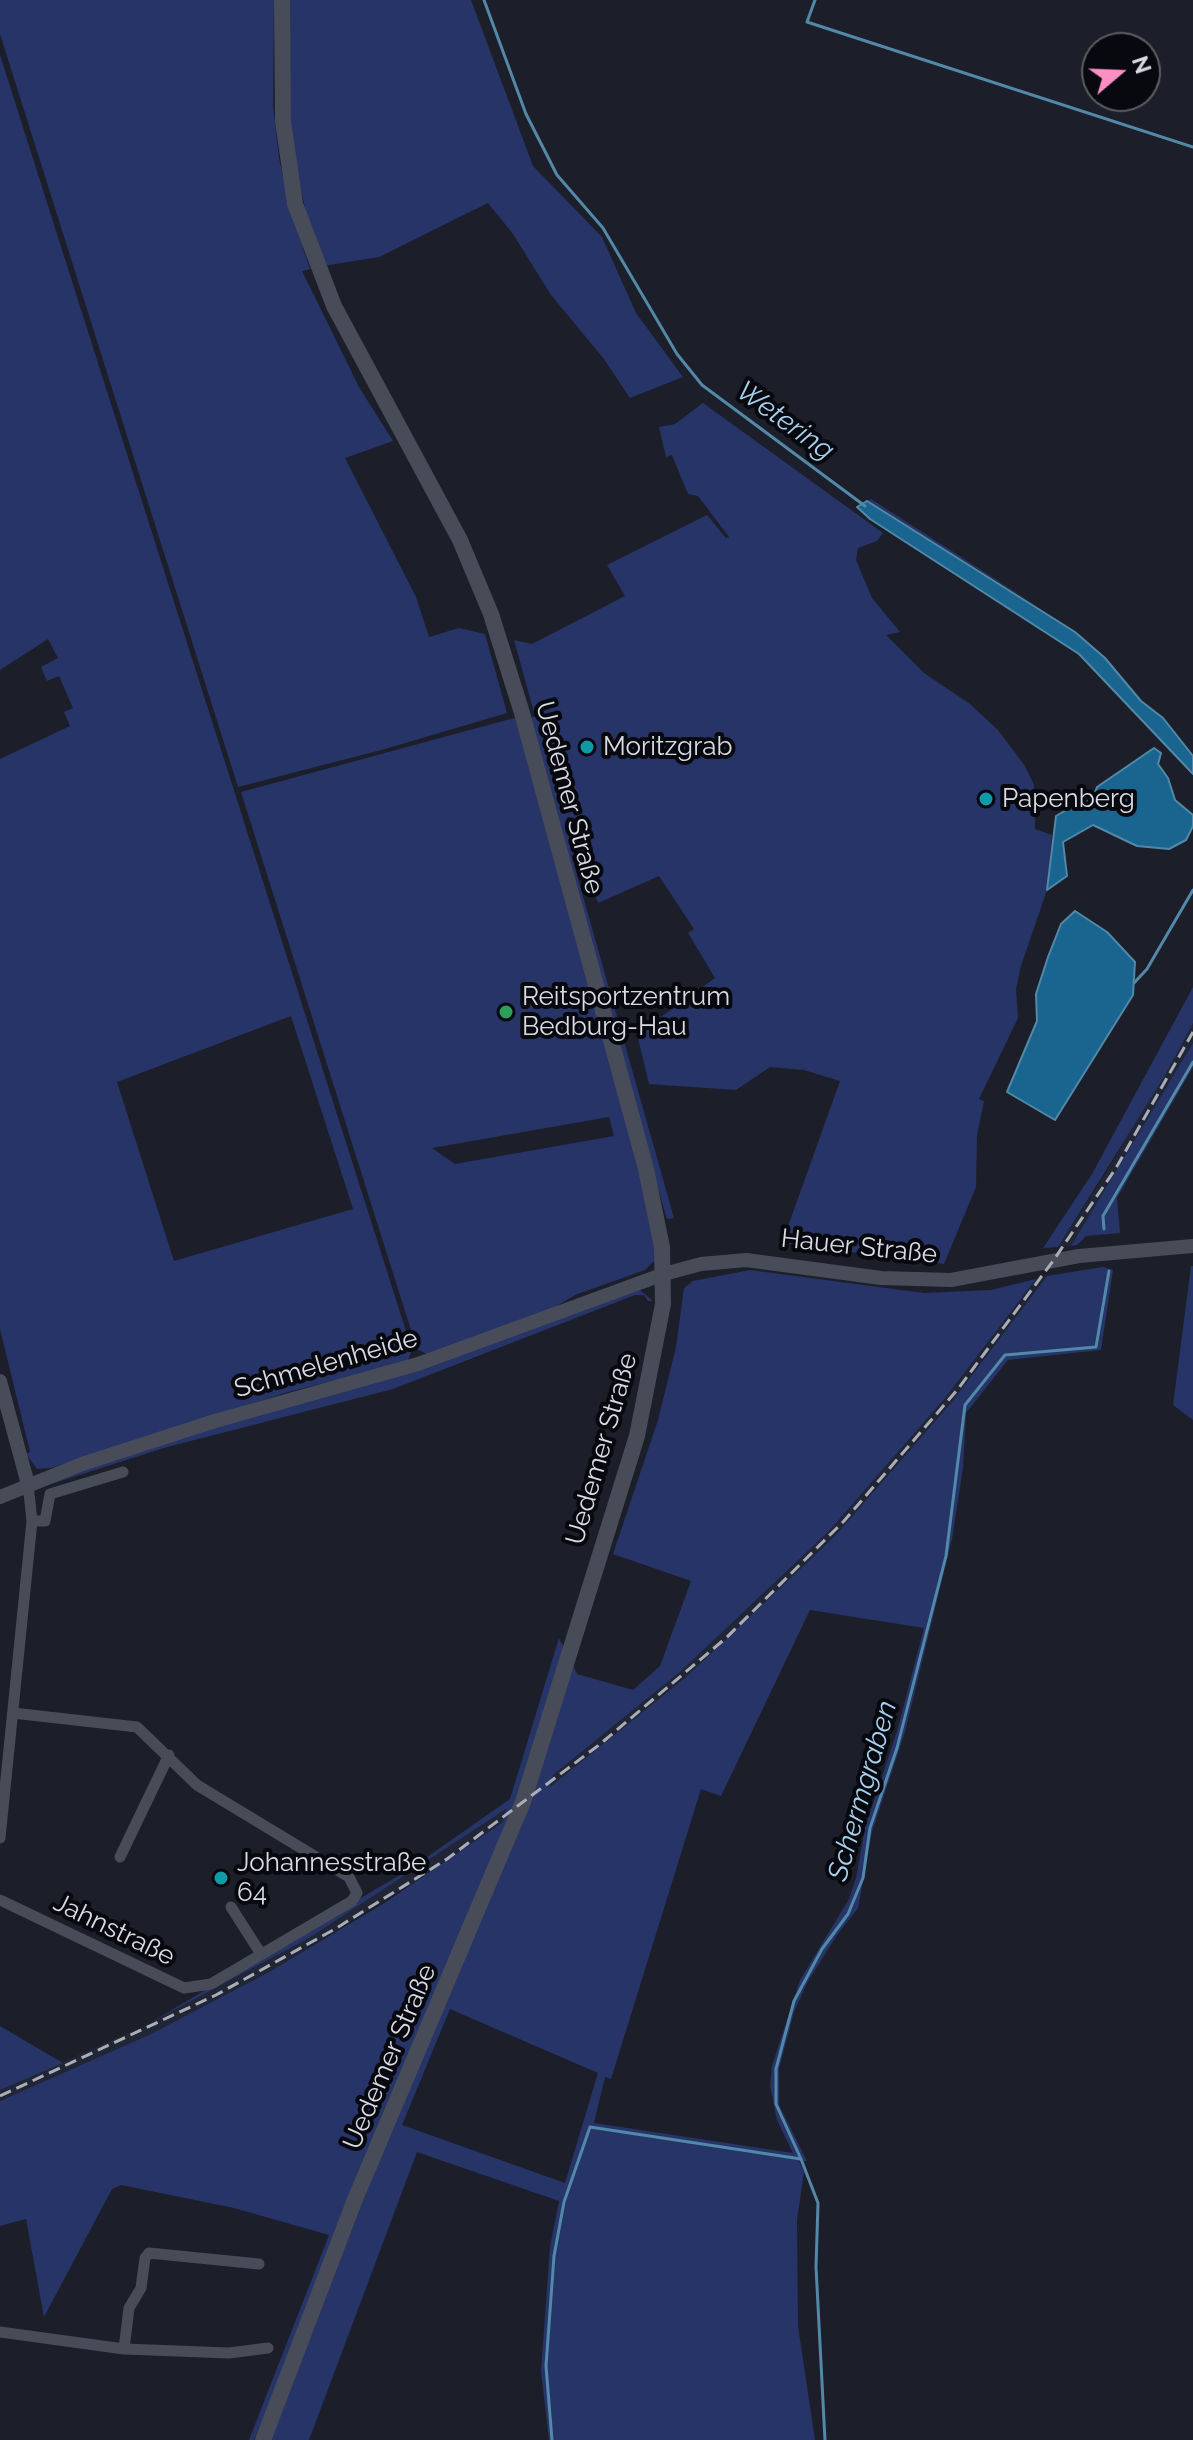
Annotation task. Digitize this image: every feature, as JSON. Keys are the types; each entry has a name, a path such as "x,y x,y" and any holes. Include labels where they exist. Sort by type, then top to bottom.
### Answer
{"main road":[{"name":"Uedemer Straße","path":"263,2440 356,2197 523,1802 642,1415 663,1304 664,1274 660,1235 646,1169 522,713 491,614 460,540 334,306 295,204 283,121 282,0"}],"street":[{"name":"Hauer Straße","path":"664,1274 701,1264 746,1260 881,1278 951,1280 1079,1256 1193,1246"},
{"name":"Schmelenheide","path":"0,1497 28,1484 280,1401 418,1364 664,1274"},
{"path":"0,1381 28,1484 32,1521 0,1838"},
{"path":"32,1521 45,1521 50,1494 123,1472"},
{"path":"13,1713 137,1727 197,1785 349,1877 357,1893 352,1901 261,1954 231,1907"},
{"path":"120,1857 169,1755"},
{"name":"Jahnstraße","path":"0,1900 184,1988 211,1984 261,1954"},
{"path":"124,2349 129,2308 141,2288 145,2258 149,2253 259,2264"},
{"path":"0,2332 124,2349 229,2353 268,2348"}],"shaded area":[{"path":"0,0 274,0 273,105 279,158 291,213 310,269 302,271 359,387 393,441 345,458 416,597 429,637 459,628 485,634 507,713 238,787 0,34"},
{"path":"287,0 471,0 533,166 602,237 636,313 683,377 630,398 604,359 551,295 513,234 488,203 379,257 323,266 310,229 292,153"},
{"path":"0,55 412,1350 407,1362 288,1392 51,1468 37,1469 26,1454 30,1452 0,1329 0,759 70,726 64,712 73,708 59,676 47,681 41,667 58,658 48,639 0,670","holes":["291,1016 353,1209 174,1261 117,1082"]},
{"path":"703,403 883,533 877,541 858,548 856,560 872,598 900,632 886,635 924,673 970,704 998,730 1025,766 1034,785 1035,829 1052,835 1047,890 1016,989 1018,1018 979,1099 984,1101 977,1135 976,1187 944,1264 782,1243 840,1081 804,1070 770,1067 736,1090 649,1084 637,1034 715,978 688,933 694,929 659,876 598,903 583,865 571,854 674,1218 667,1219 622,1067 529,719 535,716 514,640 532,644 625,596 607,565 707,515 726,538 729,537 698,496 688,494 672,455 666,457 659,427 675,424"},
{"path":"871,499 1039,607 867,501"},
{"path":"867,501 1075,632 1105,658 1141,701 1163,718 1193,756 1193,774 1079,654 870,519 857,507"},
{"path":"514,718 519,722 653,1221 657,1258 645,1270 575,1295 542,1315 429,1355 417,1349 241,792","holes":["609,1117 614,1136 455,1164 432,1148"]},
{"path":"1154,748 1161,753 1158,764 1168,778 1175,800 1193,815 1193,826 1186,840 1169,849 1137,846 1093,825 1063,842 1067,876 1047,890 1056,816 1080,802 1092,801 1097,787"},
{"path":"1075,911 1107,932 1135,962 1133,995 1055,1120 1007,1092 1037,1021 1036,994 1048,957 1061,924"},
{"path":"1193,987 1193,1023 1164,1077 1058,1247 1043,1248 1092,1174"},
{"path":"1193,1023 1193,1043 1113,1180 1071,1246 1058,1247 1104,1176"},
{"path":"1193,1043 1193,1067 1117,1198 1120,1233 1086,1236 1077,1245 1071,1246"},
{"path":"1193,1266 1193,1420 1173,1405"},
{"path":"1103,1267 1113,1270 1101,1350 1008,1360 966,1413 963,1468 952,1539 905,1732 872,1832 858,1908 807,1983 794,2012 779,2069 779,2105 807,2161 799,2161 804,2172 797,2220 798,2326 815,2440 549,2440 541,2371 550,2247 559,2201 417,2152 309,2440 271,2440 571,1661 577,1674 633,1690 660,1666 691,1581 613,1554 658,1420 676,1347 684,1288 693,1281 750,1270 924,1293 991,1290 1036,1279 945,1398 829,1531 681,1671 553,1775 550,1787 686,1677 835,1536 951,1403 1047,1276","holes":["810,1610 924,1628 897,1731 865,1828 849,1899 800,1980 772,2066 770,2086 777,2120 793,2153 594,2123 605,2077 611,2079 701,1789 721,1796","450,2009 598,2073 565,2183 402,2125"]},
{"path":"1047,1276 951,1403 835,1536 686,1677 549,1788 553,1775 681,1671 829,1531 945,1398 1036,1279"},
{"path":"640,1290 653,1301 648,1301 644,1295 635,1295 393,1389 167,1447 45,1486 47,1481"},
{"path":"559,1638 565,1650 517,1802 292,2352 254,2440 249,2440 329,2235 234,2208 121,2185 112,2189 44,2317 26,2219 0,2226 0,2101 151,2034 269,1972 386,1902 503,1822 506,1809 309,1938 148,2024 410,1869 510,1799"},
{"path":"507,1808 503,1822 444,1864 269,1972 151,2034 0,2101 0,2090 148,2024 309,1938"},
{"path":"0,2026 63,2063 0,2090"}],"waterway":[{"name":"Wetering","path":"484,0 526,114 557,175 603,228 677,354 702,385 865,506"},
{"path":"815,0 807,22 1193,147"},
{"path":"1134,983 1147,969 1193,890"},
{"name":"Schermgraben","path":"1104,1229 1103,1216 1193,1062"},
{"name":"Schermgraben","path":"552,2440 546,2366 554,2256 564,2202 590,2127 801,2159 776,2104 776,2069 794,2001 822,1949 848,1914 863,1878 870,1828 897,1748 946,1556 965,1405 1005,1355 1096,1347 1109,1271"},
{"path":"801,2159 818,2203 816,2267 825,2440"}],"railway":[{"path":"0,2096 216,1995 335,1929 447,1859 599,1745 726,1638 844,1521 958,1389 1053,1261 1116,1168 1193,1032"}],"place":[{"name":"Moritzgrab","path":"587,747"},
{"name":"Papenberg","path":"986,799"},
{"name":"Reitsportzentrum Bedburg-Hau","path":"506,1012"},
{"name":"Johannesstraße 64","path":"221,1878"}]}
